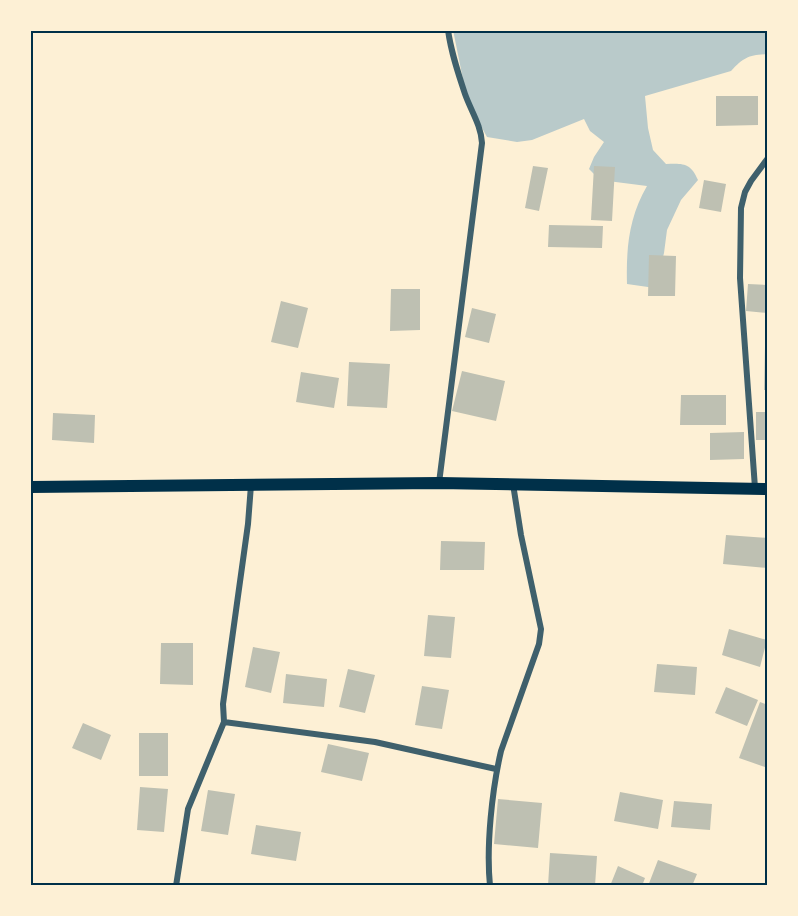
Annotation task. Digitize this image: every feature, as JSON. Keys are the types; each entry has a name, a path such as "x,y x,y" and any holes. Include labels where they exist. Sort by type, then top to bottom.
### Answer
{"main road":[{"path":"30,487 439,483 768,489"}],"street":[{"path":"439,483 460,300 482,150 479,127 451,51 448,30"},
{"path":"755,489 740,278 741,208 745,192 768,158"},
{"path":"176,886 189,809 224,722 223,705 248,524 251,484"},
{"path":"490,886 489,839 496,769 542,630 521,535 513,484"},
{"path":"224,722 375,742 496,769"}],"shaded area":[{"path":"453,30 768,30 768,54 747,58 731,71 645,96 653,150 666,164 682,164 689,167 698,180 681,200 667,230 655,288 627,284 627,258 632,221 647,186 600,180 589,169 604,142 590,131 584,119 532,140 517,142 487,137 465,89"}],"building":[{"path":"716,96 758,96 758,125 716,126"},
{"path":"533,166 548,168 539,211 525,208"},
{"path":"594,166 615,167 612,221 591,220"},
{"path":"704,180 726,184 721,212 699,208"},
{"path":"549,225 603,226 602,248 548,247"},
{"path":"649,255 676,256 675,296 648,296"},
{"path":"748,284 768,285 768,313 746,311"},
{"path":"391,289 420,289 420,330 390,331"},
{"path":"281,301 308,308 298,348 271,342"},
{"path":"472,308 496,314 489,343 465,337"},
{"path":"765,346 768,346 768,390 764,390"},
{"path":"349,362 390,364 387,408 347,406"},
{"path":"462,371 505,381 496,421 452,411"},
{"path":"301,372 339,378 334,408 296,402"},
{"path":"681,395 726,395 726,425 680,425"},
{"path":"756,412 768,412 768,440 756,440"},
{"path":"53,413 95,415 94,443 52,440"},
{"path":"744,432 744,459 710,460 710,433"},
{"path":"726,535 768,538 768,568 723,564"},
{"path":"441,541 485,542 484,570 440,570"},
{"path":"428,615 455,617 451,658 424,656"},
{"path":"729,629 767,640 760,667 722,655"},
{"path":"161,643 193,643 193,685 160,684"},
{"path":"253,647 280,652 271,693 245,687"},
{"path":"657,664 697,667 695,695 654,692"},
{"path":"348,669 375,675 365,713 339,707"},
{"path":"286,674 327,679 324,707 283,703"},
{"path":"422,686 449,690 442,729 415,725"},
{"path":"726,687 758,700 747,726 715,713"},
{"path":"760,702 768,705 768,758 765,767 739,758"},
{"path":"83,723 111,735 101,760 72,748"},
{"path":"139,733 168,733 168,776 139,776"},
{"path":"328,744 369,753 362,781 321,772"},
{"path":"140,787 168,789 164,832 137,830"},
{"path":"208,790 235,794 228,835 201,831"},
{"path":"620,792 663,800 658,829 614,821"},
{"path":"498,799 542,803 538,848 494,844"},
{"path":"674,801 712,804 710,830 671,827"},
{"path":"256,825 301,832 296,861 251,854"},
{"path":"550,853 597,856 595,886 548,886"},
{"path":"658,860 697,874 692,886 648,886"},
{"path":"618,866 645,878 642,886 610,886"}]}
